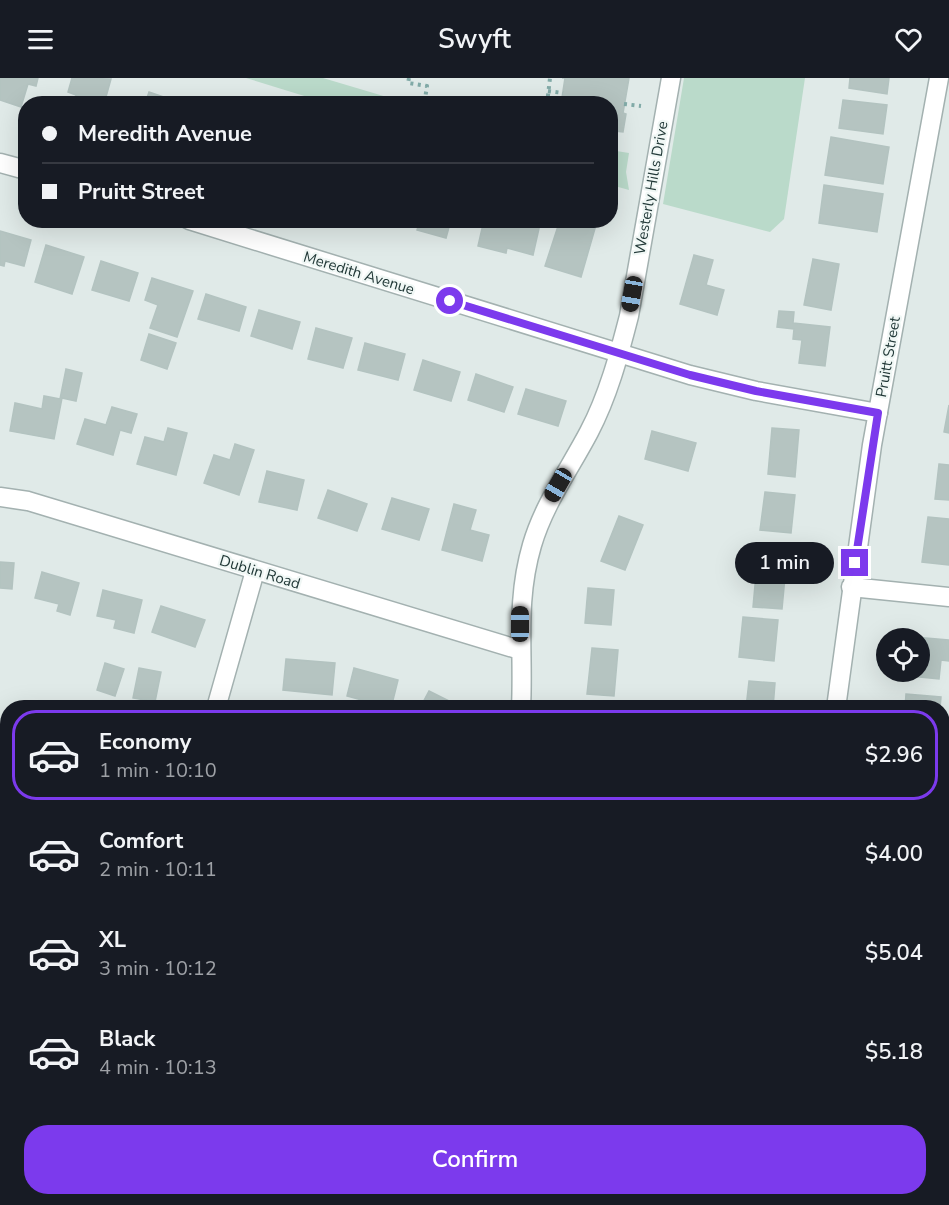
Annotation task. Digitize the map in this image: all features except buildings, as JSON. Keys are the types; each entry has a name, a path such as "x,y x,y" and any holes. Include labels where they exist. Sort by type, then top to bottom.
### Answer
{"street":[{"name":"Westerly Hills Drive","path":"520,700 520,605 532,543 548,503 590,431 619,353 628,316 671,78"},
{"name":"Pruitt Street","path":"837,700 851,586 878,413 939,78"},
{"path":"0,163 18,168"},
{"name":"Meredith Avenue","path":"215,228 619,353 756,391 878,413"},
{"name":"Dublin Road","path":"0,497 28,501 520,650"},
{"path":"218,700 255,571"},
{"path":"851,586 949,597"}],"path":[{"path":"409,78 408,83 427,86 425,96"},
{"path":"548,96 550,78"},
{"path":"549,91 563,93"},
{"path":"624,104 641,106"}],"green space":[{"path":"246,78 323,78 383,96 304,96"},
{"path":"684,78 805,78 784,219 770,232 663,204"},
{"path":"618,151 629,153 626,172 629,190 618,187"}],"route":[{"path":"450,301 690,375 756,391 878,413 855,563"}]}
